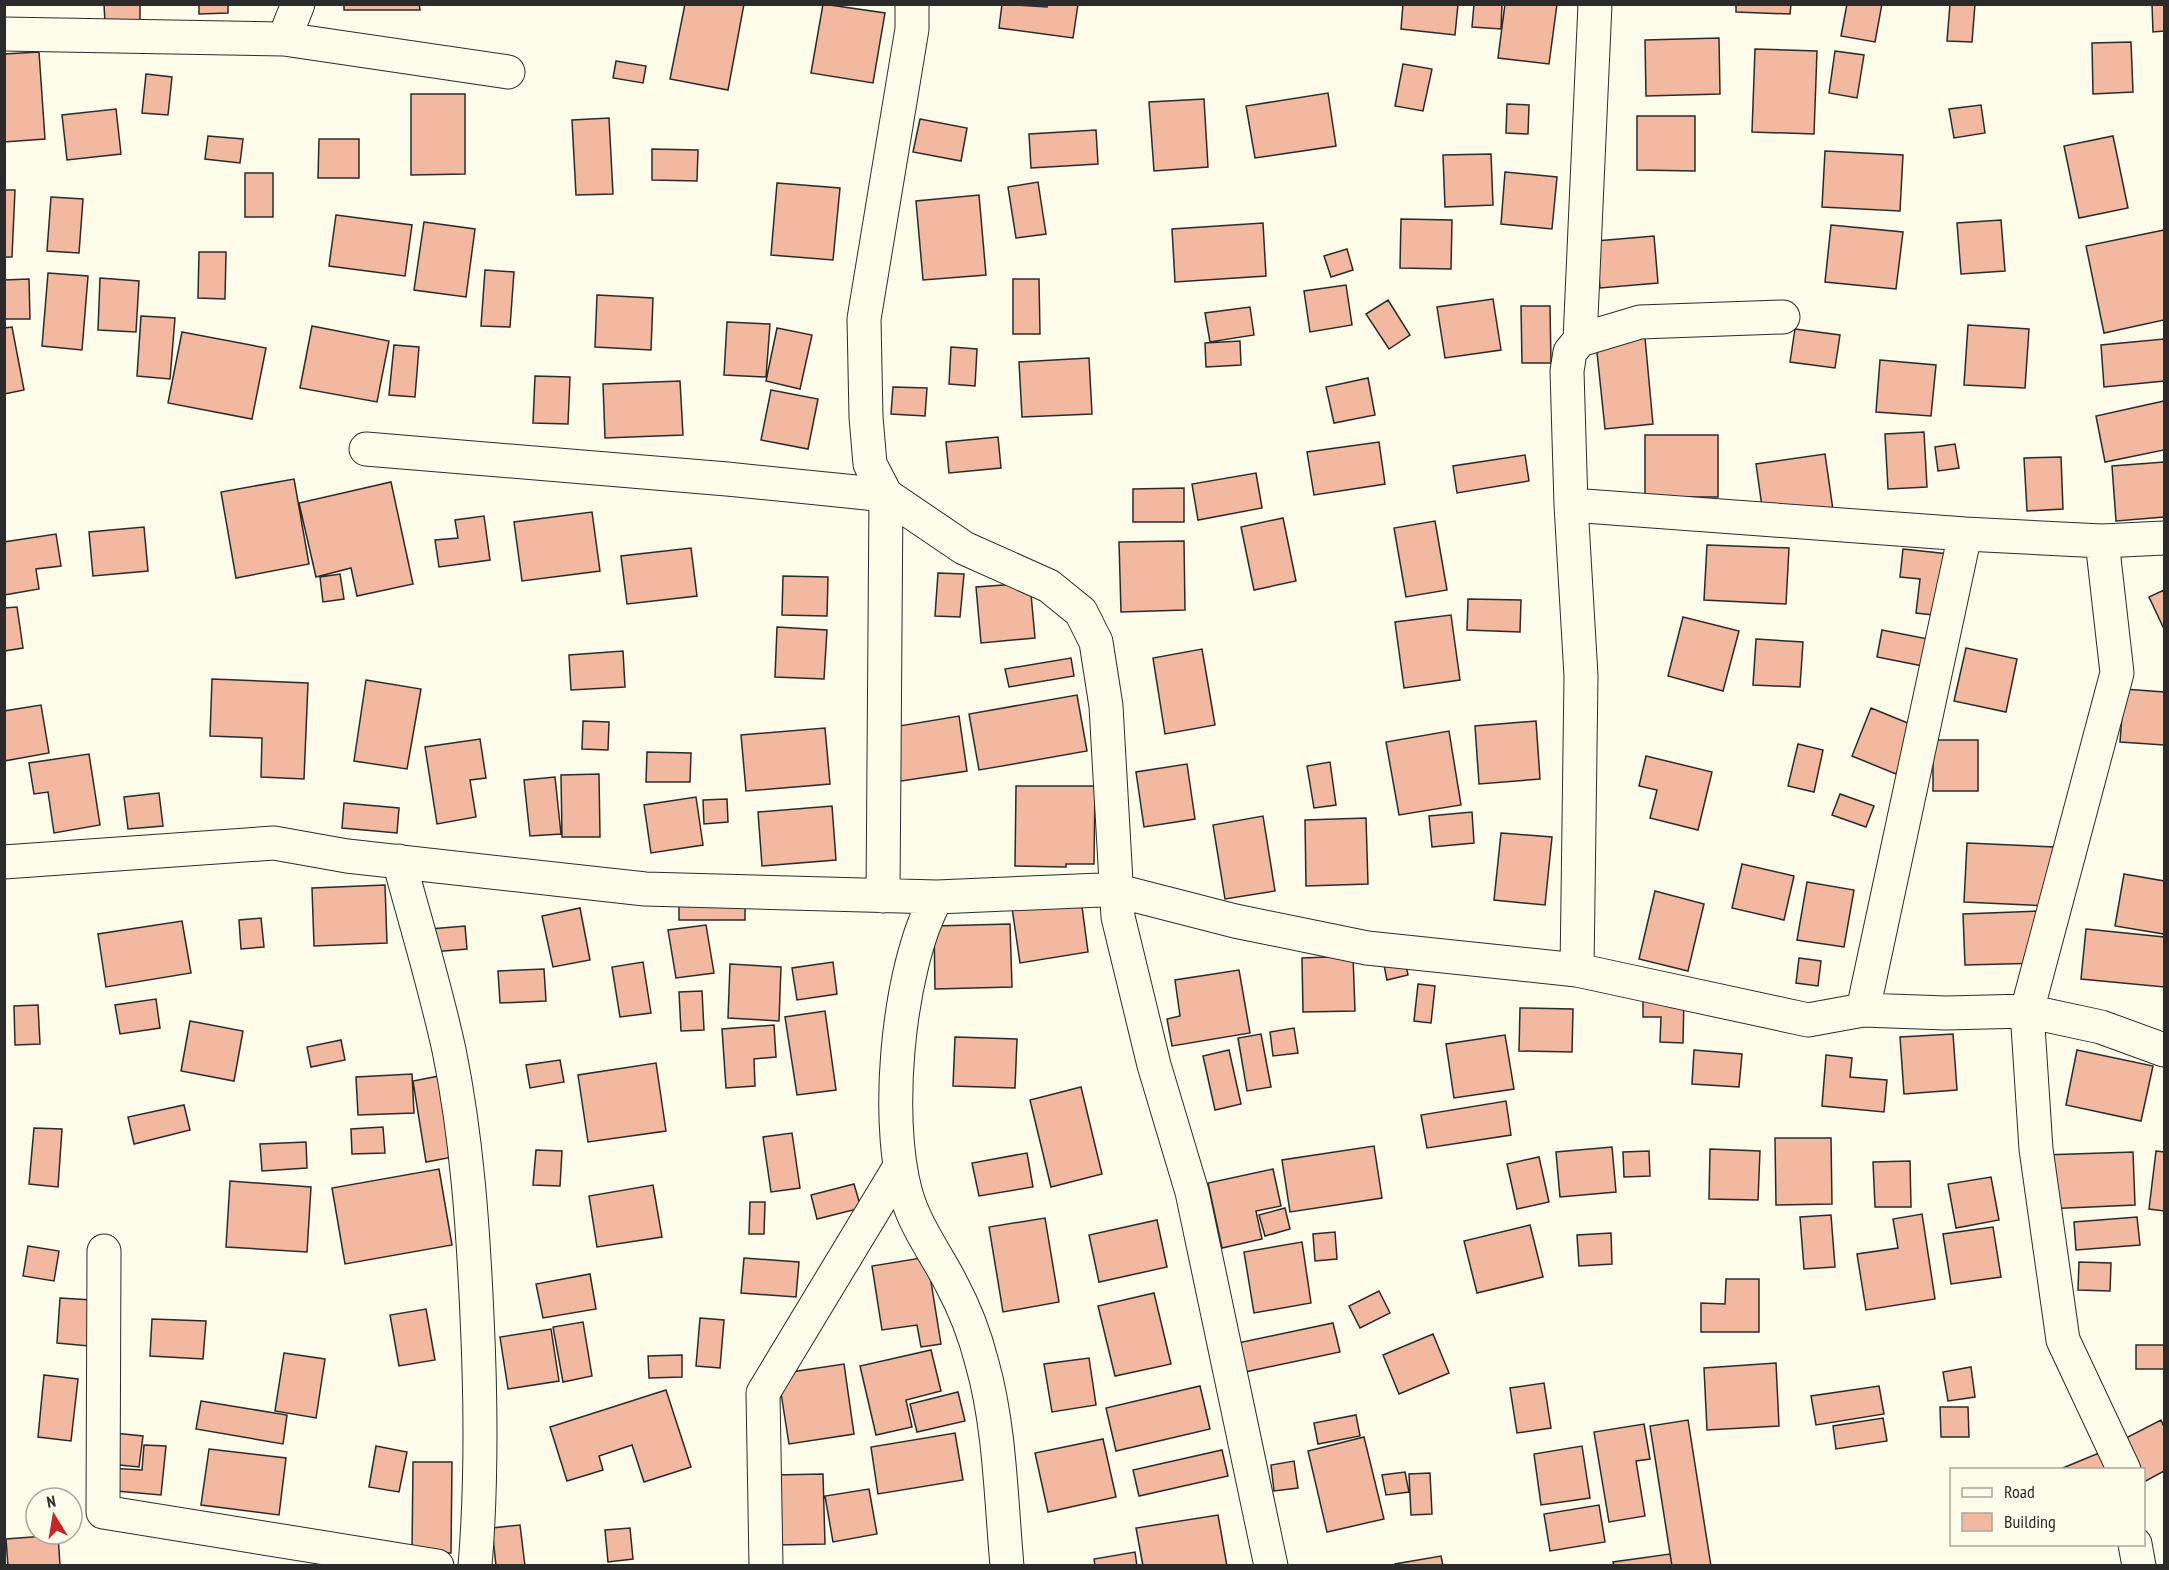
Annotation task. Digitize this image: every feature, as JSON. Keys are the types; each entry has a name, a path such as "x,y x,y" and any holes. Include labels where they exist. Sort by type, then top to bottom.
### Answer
{"street":[{"path":"284,39 298,4"},
{"path":"883,896 886,495 870,464 866,417 864,319 912,29 912,4"},
{"path":"1580,340 1595,4"},
{"path":"4,34 284,39 508,72"},
{"path":"1577,970 1581,676 1566,371 1570,352 1580,340 1640,322 1784,317"},
{"path":"366,449 727,479 886,495 964,548 1049,586 1081,612 1096,642 1106,706 1118,917 1123,943 1154,1065 1192,1192 1271,1566"},
{"path":"1571,506 2102,542 2164,538"},
{"path":"1863,1010 1965,534"},
{"path":"2102,542 2117,673 2027,1011 2036,1149 2063,1340 2123,1468"},
{"path":"4,862 274,843 348,856 645,889 937,897 1118,891 1236,921 1367,948 1577,970 1808,1020 1863,1010 2027,1011 2101,1027 2164,1050"},
{"path":"399,861 449,1051 463,1136 473,1221 480,1377 480,1502 475,1566"},
{"path":"937,897 926,916 906,984 896,1090 899,1168 912,1211 968,1318 982,1363 992,1401 1007,1566"},
{"path":"766,1566 763,1393 899,1168"},
{"path":"104,1251 103,1512 437,1566"},
{"path":"2135,1546 2139,1566"}],"building":[{"path":"104,4 140,4 140,22 105,23"},
{"path":"199,4 228,4 228,13 199,14"},
{"path":"344,4 419,4 420,10 344,10"},
{"path":"685,4 744,4 728,90 670,79"},
{"path":"823,4 885,13 873,83 811,73"},
{"path":"1002,4 1047,7 1048,4 1078,4 1073,38 999,28"},
{"path":"1403,4 1458,4 1455,35 1401,29"},
{"path":"1474,4 1502,4 1501,29 1472,27"},
{"path":"1505,4 1557,4 1549,64 1498,58"},
{"path":"1736,4 1791,4 1790,14 1736,12"},
{"path":"1847,4 1882,4 1875,42 1841,36"},
{"path":"1950,4 1975,4 1972,42 1947,41"},
{"path":"2152,4 2164,4 2164,31 2153,32"},
{"path":"1719,38 1720,94 1646,96 1645,40"},
{"path":"2131,42 2133,92 2093,94 2092,43"},
{"path":"1755,49 1817,51 1814,134 1752,132"},
{"path":"1835,51 1864,55 1857,98 1829,93"},
{"path":"39,52 45,139 4,142 4,54"},
{"path":"616,61 646,66 643,83 613,78"},
{"path":"1403,64 1432,69 1423,111 1395,106"},
{"path":"146,74 172,77 168,115 142,113"},
{"path":"1328,93 1336,146 1255,158 1246,106"},
{"path":"411,94 465,94 465,174 411,175"},
{"path":"1204,99 1208,167 1154,171 1149,102"},
{"path":"1507,104 1529,105 1528,134 1506,133"},
{"path":"1981,105 1985,133 1954,138 1949,109"},
{"path":"116,109 121,154 67,160 62,115"},
{"path":"1637,116 1695,116 1695,171 1637,170"},
{"path":"609,118 613,194 576,195 572,120"},
{"path":"920,119 967,128 961,161 913,152"},
{"path":"1096,130 1098,164 1031,168 1029,134"},
{"path":"208,136 243,139 240,163 205,159"},
{"path":"2113,136 2128,208 2079,218 2064,146"},
{"path":"319,139 359,139 359,178 318,178"},
{"path":"652,149 698,150 697,181 652,180"},
{"path":"1825,151 1903,155 1900,211 1822,207"},
{"path":"1491,154 1493,205 1445,207 1443,155"},
{"path":"1505,172 1557,177 1552,229 1501,224"},
{"path":"245,173 273,173 273,217 245,217"},
{"path":"1038,182 1046,234 1016,238 1008,187"},
{"path":"777,183 840,188 833,260 771,255"},
{"path":"4,190 15,190 12,257 4,257"},
{"path":"979,195 986,275 923,280 916,201"},
{"path":"51,197 83,199 79,253 47,251"},
{"path":"336,215 412,225 405,276 329,266"},
{"path":"1401,219 1452,220 1451,269 1400,268"},
{"path":"2001,220 2005,271 1961,274 1957,223"},
{"path":"424,222 475,229 466,297 414,290"},
{"path":"1263,223 1266,276 1175,282 1172,229"},
{"path":"1831,225 1903,232 1896,289 1825,282"},
{"path":"2164,230 2164,320 2104,333 2086,246"},
{"path":"1654,236 1658,283 1600,288 1596,241"},
{"path":"1347,249 1353,270 1331,277 1324,256"},
{"path":"199,252 226,252 225,299 198,298"},
{"path":"485,270 514,272 510,327 481,326"},
{"path":"48,273 88,276 82,350 42,346"},
{"path":"100,278 139,281 136,332 98,330"},
{"path":"29,279 30,319 4,319 4,280"},
{"path":"1013,279 1039,279 1040,334 1013,334"},
{"path":"1346,285 1352,325 1310,332 1304,291"},
{"path":"597,295 653,298 651,350 595,347"},
{"path":"1493,299 1501,350 1445,358 1437,307"},
{"path":"1388,300 1410,335 1389,349 1366,314"},
{"path":"1521,306 1550,306 1551,363 1522,363"},
{"path":"1250,307 1254,335 1210,342 1205,313"},
{"path":"141,316 175,318 170,379 137,376"},
{"path":"727,322 770,324 766,377 724,375"},
{"path":"1968,325 2029,329 2025,388 1964,385"},
{"path":"312,326 389,341 377,402 300,388"},
{"path":"12,327 24,390 4,394 4,328"},
{"path":"777,328 812,335 800,389 766,381"},
{"path":"1795,329 1840,335 1835,368 1790,362"},
{"path":"182,332 266,348 252,419 168,403"},
{"path":"1645,338 1653,424 1605,429 1596,343"},
{"path":"2164,339 2164,381 2104,387 2101,345"},
{"path":"1240,341 1241,365 1206,367 1205,343"},
{"path":"394,345 419,347 415,397 389,395"},
{"path":"951,347 977,349 975,386 949,384"},
{"path":"1089,358 1092,414 1022,417 1019,362"},
{"path":"1880,360 1936,365 1931,416 1876,412"},
{"path":"535,376 570,377 568,424 533,423"},
{"path":"1368,378 1375,415 1334,423 1326,387"},
{"path":"680,381 683,435 605,438 603,384"},
{"path":"893,387 927,388 925,416 891,414"},
{"path":"771,390 818,399 808,449 761,440"},
{"path":"2164,401 2164,450 2105,462 2096,416"},
{"path":"1924,432 1927,487 1888,489 1885,434"},
{"path":"1645,435 1718,435 1718,497 1645,497"},
{"path":"998,437 1001,468 949,473 946,442"},
{"path":"1379,442 1385,484 1314,495 1307,452"},
{"path":"1955,444 1959,468 1938,471 1935,447"},
{"path":"1825,454 1833,510 1764,521 1756,464"},
{"path":"1525,455 1529,481 1457,493 1453,466"},
{"path":"2061,457 2063,509 2027,511 2024,458"},
{"path":"2164,462 2164,517 2116,521 2112,466"},
{"path":"1256,473 1262,508 1198,520 1192,484"},
{"path":"294,479 309,564 236,578 221,492"},
{"path":"391,482 413,584 357,596 351,568 316,577 299,503"},
{"path":"1184,488 1184,522 1133,522 1133,489"},
{"path":"592,512 600,571 522,581 514,522"},
{"path":"484,516 490,560 439,567 435,540 458,538 455,520"},
{"path":"1283,518 1296,581 1254,590 1241,527"},
{"path":"1435,521 1447,590 1406,597 1394,528"},
{"path":"144,527 148,571 93,576 89,532"},
{"path":"56,534 61,566 36,569 39,589 4,595 4,542"},
{"path":"1184,541 1185,610 1121,612 1119,542"},
{"path":"1707,545 1789,548 1786,604 1704,600"},
{"path":"691,548 697,596 627,604 621,556"},
{"path":"1903,549 1949,554 1942,616 1916,613 1920,579 1900,577"},
{"path":"938,573 964,574 960,617 935,616"},
{"path":"340,574 344,599 323,602 320,577"},
{"path":"783,576 828,577 827,616 782,615"},
{"path":"1030,583 1035,638 981,643 976,587"},
{"path":"2164,590 2164,629 2149,597"},
{"path":"1468,599 1521,600 1520,632 1467,630"},
{"path":"17,607 23,648 4,651 4,608"},
{"path":"1451,615 1460,680 1404,688 1395,622"},
{"path":"1683,617 1739,631 1723,691 1668,676"},
{"path":"777,627 827,630 824,679 775,677"},
{"path":"1882,630 1928,639 1923,666 1877,657"},
{"path":"1756,639 1803,642 1800,687 1753,685"},
{"path":"1966,648 2017,659 2006,712 1954,701"},
{"path":"1202,649 1215,725 1165,734 1153,658"},
{"path":"623,651 625,687 571,690 569,655"},
{"path":"1071,658 1074,676 1009,687 1005,669"},
{"path":"212,679 308,683 304,779 261,777 262,738 210,736"},
{"path":"366,680 421,689 407,769 354,761"},
{"path":"2124,689 2164,692 2164,745 2120,742"},
{"path":"1077,695 1087,751 979,770 969,714"},
{"path":"41,705 49,753 4,761 4,711"},
{"path":"1871,708 1915,726 1896,774 1852,756"},
{"path":"959,716 967,771 895,782 887,728"},
{"path":"583,721 609,722 608,750 582,749"},
{"path":"1536,721 1540,779 1479,784 1475,726"},
{"path":"825,728 830,784 746,791 741,735"},
{"path":"1449,731 1461,805 1399,815 1386,742"},
{"path":"480,739 486,778 470,780 476,817 437,824 425,747"},
{"path":"1933,740 1978,740 1978,791 1933,791"},
{"path":"1798,744 1823,750 1814,792 1788,786"},
{"path":"647,752 691,753 690,782 646,782"},
{"path":"89,754 100,825 54,833 48,792 34,794 29,763"},
{"path":"1646,756 1712,772 1698,830 1650,818 1657,790 1639,786"},
{"path":"1330,762 1336,805 1314,808 1307,766"},
{"path":"1187,764 1195,819 1144,827 1136,772"},
{"path":"599,774 600,837 562,837 561,775"},
{"path":"555,777 561,834 530,836 524,780"},
{"path":"1016,786 1095,786 1094,864 1066,864 1066,867 1015,866"},
{"path":"159,793 163,826 128,829 124,797"},
{"path":"1840,794 1874,806 1866,827 1832,815"},
{"path":"696,797 703,845 651,853 644,805"},
{"path":"727,799 728,822 704,824 703,800"},
{"path":"344,803 399,808 397,833 342,828"},
{"path":"832,806 836,860 762,866 758,812"},
{"path":"1472,812 1474,843 1432,847 1429,816"},
{"path":"1263,816 1275,891 1225,899 1213,825"},
{"path":"1366,818 1368,884 1306,886 1305,820"},
{"path":"1501,833 1552,837 1545,905 1494,900"},
{"path":"1967,843 2055,847 2051,906 1964,902"},
{"path":"1742,864 1794,876 1784,920 1732,908"},
{"path":"2124,874 2164,881 2164,934 2115,926"},
{"path":"1807,882 1854,890 1844,947 1797,940"},
{"path":"1079,884 1088,952 1020,963 1010,894"},
{"path":"385,885 387,943 314,946 312,888"},
{"path":"1655,891 1704,904 1688,971 1639,959"},
{"path":"679,898 745,899 745,920 679,920"},
{"path":"580,908 590,960 553,967 542,916"},
{"path":"2039,911 2040,963 1965,965 1963,914"},
{"path":"261,918 264,947 241,949 239,920"},
{"path":"182,921 191,973 106,987 98,934"},
{"path":"1010,924 1012,987 935,989 934,926"},
{"path":"706,925 714,973 676,978 668,930"},
{"path":"465,926 467,949 432,952 430,929"},
{"path":"2086,929 2164,937 2164,987 2081,979"},
{"path":"1404,955 1408,975 1387,980 1383,960"},
{"path":"1353,956 1355,1011 1303,1012 1302,958"},
{"path":"1799,958 1821,961 1818,986 1796,983"},
{"path":"643,962 651,1013 620,1017 612,967"},
{"path":"833,962 837,994 797,1000 792,968"},
{"path":"730,964 781,967 779,1021 728,1018"},
{"path":"544,969 546,1001 500,1003 498,971"},
{"path":"1239,970 1250,1033 1172,1046 1167,1019 1180,1016 1175,980"},
{"path":"1418,984 1435,986 1431,1023 1414,1021"},
{"path":"702,991 704,1030 681,1031 679,992"},
{"path":"1643,995 1684,996 1683,1043 1660,1042 1661,1017 1643,1017"},
{"path":"156,999 160,1028 120,1034 115,1005"},
{"path":"38,1005 40,1044 15,1045 14,1006"},
{"path":"1520,1008 1573,1009 1572,1052 1519,1051"},
{"path":"825,1011 836,1090 797,1095 785,1017"},
{"path":"190,1021 243,1031 234,1081 181,1071"},
{"path":"774,1025 776,1057 754,1059 755,1086 726,1088 722,1029"},
{"path":"1294,1028 1298,1053 1273,1056 1270,1032"},
{"path":"1261,1034 1271,1087 1247,1091 1238,1038"},
{"path":"1953,1034 1957,1090 1904,1094 1900,1037"},
{"path":"1505,1035 1514,1089 1454,1098 1446,1044"},
{"path":"955,1037 1017,1039 1015,1088 953,1086"},
{"path":"341,1040 345,1060 311,1067 307,1047"},
{"path":"1229,1050 1241,1104 1215,1110 1203,1056"},
{"path":"1694,1050 1742,1054 1739,1087 1692,1084"},
{"path":"2077,1050 2153,1066 2141,1121 2066,1105"},
{"path":"1826,1055 1852,1058 1850,1077 1887,1080 1884,1112 1822,1106"},
{"path":"560,1060 564,1082 530,1088 526,1065"},
{"path":"656,1063 666,1131 588,1142 578,1075"},
{"path":"412,1074 414,1113 358,1115 356,1077"},
{"path":"439,1076 453,1157 426,1162 413,1081"},
{"path":"1081,1087 1102,1174 1051,1187 1030,1100"},
{"path":"1506,1101 1511,1135 1427,1148 1421,1115"},
{"path":"184,1105 190,1130 134,1144 128,1117"},
{"path":"383,1127 385,1153 352,1154 351,1129"},
{"path":"34,1128 62,1129 58,1187 29,1184"},
{"path":"792,1133 800,1188 771,1192 763,1137"},
{"path":"1775,1138 1831,1138 1832,1204 1776,1205"},
{"path":"306,1142 307,1168 262,1171 260,1144"},
{"path":"1374,1146 1382,1198 1290,1212 1282,1160"},
{"path":"1612,1147 1616,1192 1560,1197 1556,1152"},
{"path":"1710,1149 1760,1151 1758,1200 1709,1199"},
{"path":"536,1150 562,1151 560,1186 533,1185"},
{"path":"1649,1151 1650,1176 1624,1177 1623,1152"},
{"path":"2156,1151 2164,1152 2164,1211 2149,1209"},
{"path":"2133,1152 2135,1205 2045,1209 2043,1155"},
{"path":"1027,1153 1033,1187 979,1196 972,1163"},
{"path":"1539,1157 1549,1202 1517,1209 1507,1164"},
{"path":"1910,1161 1911,1207 1875,1207 1873,1162"},
{"path":"439,1169 452,1245 345,1264 332,1188"},
{"path":"1273,1169 1281,1206 1256,1211 1262,1239 1222,1248 1208,1183"},
{"path":"1991,1177 1999,1220 1956,1228 1948,1184"},
{"path":"230,1181 311,1187 307,1252 226,1247"},
{"path":"854,1184 861,1208 817,1219 811,1195"},
{"path":"653,1185 662,1237 597,1247 589,1196"},
{"path":"750,1202 765,1202 764,1234 749,1234"},
{"path":"1285,1208 1290,1229 1265,1236 1259,1215"},
{"path":"1922,1214 1935,1299 1866,1310 1857,1254 1898,1248 1893,1219"},
{"path":"1831,1215 1835,1267 1804,1269 1800,1217"},
{"path":"2137,1217 2140,1245 2076,1250 2074,1222"},
{"path":"1045,1218 1059,1302 1003,1312 989,1227"},
{"path":"1157,1220 1167,1267 1099,1282 1089,1235"},
{"path":"1530,1225 1543,1277 1477,1293 1464,1241"},
{"path":"1993,1227 2001,1277 1951,1284 1943,1234"},
{"path":"1335,1232 1337,1259 1315,1261 1313,1234"},
{"path":"1611,1233 1612,1264 1579,1266 1577,1235"},
{"path":"1302,1242 1311,1303 1254,1313 1244,1252"},
{"path":"28,1246 59,1251 54,1281 23,1276"},
{"path":"927,1257 941,1344 921,1347 917,1325 882,1330 872,1266"},
{"path":"744,1258 799,1262 796,1297 741,1293"},
{"path":"2079,1262 2111,1263 2110,1291 2078,1290"},
{"path":"590,1274 596,1309 543,1318 536,1284"},
{"path":"1726,1279 1759,1279 1759,1332 1701,1332 1701,1303 1725,1304"},
{"path":"1379,1291 1390,1313 1360,1328 1349,1306"},
{"path":"1154,1293 1171,1364 1115,1376 1098,1306"},
{"path":"60,1298 92,1300 89,1346 57,1343"},
{"path":"426,1309 435,1360 399,1366 390,1315"},
{"path":"700,1318 724,1320 720,1368 696,1366"},
{"path":"152,1319 206,1321 203,1359 150,1356"},
{"path":"583,1322 592,1376 563,1382 553,1327"},
{"path":"1333,1323 1340,1352 1245,1372 1238,1343"},
{"path":"551,1329 559,1381 508,1389 500,1337"},
{"path":"1433,1334 1449,1373 1399,1394 1383,1355"},
{"path":"2136,1345 2164,1345 2164,1369 2136,1369"},
{"path":"931,1350 941,1391 906,1400 912,1427 876,1435 860,1366"},
{"path":"284,1353 325,1359 316,1418 275,1411"},
{"path":"682,1355 682,1377 649,1378 648,1356"},
{"path":"1089,1358 1096,1405 1052,1412 1044,1364"},
{"path":"1776,1363 1779,1426 1707,1430 1704,1368"},
{"path":"844,1364 854,1434 789,1444 778,1374"},
{"path":"1971,1367 1975,1397 1948,1401 1943,1372"},
{"path":"44,1375 78,1379 71,1441 38,1437"},
{"path":"1544,1383 1551,1428 1517,1433 1510,1388"},
{"path":"1200,1386 1210,1429 1116,1451 1106,1408"},
{"path":"1879,1386 1884,1414 1816,1425 1811,1396"},
{"path":"666,1390 691,1467 644,1482 632,1445 599,1456 603,1470 567,1481 550,1427"},
{"path":"958,1392 965,1421 917,1432 910,1404"},
{"path":"201,1401 287,1415 283,1444 196,1429"},
{"path":"1940,1407 1968,1407 1969,1437 1941,1437"},
{"path":"1356,1415 1360,1436 1318,1444 1314,1423"},
{"path":"1883,1418 1887,1441 1836,1449 1833,1426"},
{"path":"1688,1420 1711,1566 1672,1566 1650,1426"},
{"path":"2161,1420 2164,1427 2164,1471 2145,1481 2145,1468 2136,1468 2122,1440"},
{"path":"1644,1424 1650,1459 1636,1461 1645,1516 1609,1522 1594,1432"},
{"path":"114,1433 143,1436 139,1467 110,1464"},
{"path":"955,1433 963,1480 878,1494 871,1447"},
{"path":"1364,1437 1384,1519 1327,1532 1308,1451"},
{"path":"1103,1439 1116,1497 1048,1512 1035,1453"},
{"path":"144,1445 166,1446 161,1495 105,1490 108,1468 142,1470"},
{"path":"376,1446 407,1452 399,1492 369,1487"},
{"path":"1582,1446 1590,1498 1541,1505 1534,1454"},
{"path":"209,1449 286,1458 279,1515 201,1505"},
{"path":"1222,1450 1228,1476 1139,1496 1133,1470"},
{"path":"2099,1453 2105,1468 2063,1468"},
{"path":"1294,1461 1298,1488 1274,1491 1271,1465"},
{"path":"413,1462 452,1462 451,1553 412,1553"},
{"path":"1405,1472 1409,1492 1386,1495 1382,1475"},
{"path":"1430,1473 1432,1514 1411,1515 1409,1474"},
{"path":"823,1474 825,1544 776,1545 774,1475"},
{"path":"869,1489 877,1534 833,1542 825,1496"},
{"path":"1599,1505 1605,1542 1550,1551 1544,1514"},
{"path":"1218,1515 1227,1566 1143,1566 1136,1528"},
{"path":"520,1525 525,1566 496,1566 492,1528"},
{"path":"630,1528 633,1559 608,1562 605,1530"},
{"path":"24,1538 24,1546 59,1546 60,1565 8,1566 6,1539"},
{"path":"1135,1552 1137,1566 1095,1566 1094,1559"},
{"path":"1670,1554 1672,1566 1614,1566 1613,1562"},
{"path":"1441,1556 1443,1566 1395,1566 1395,1564"}]}
